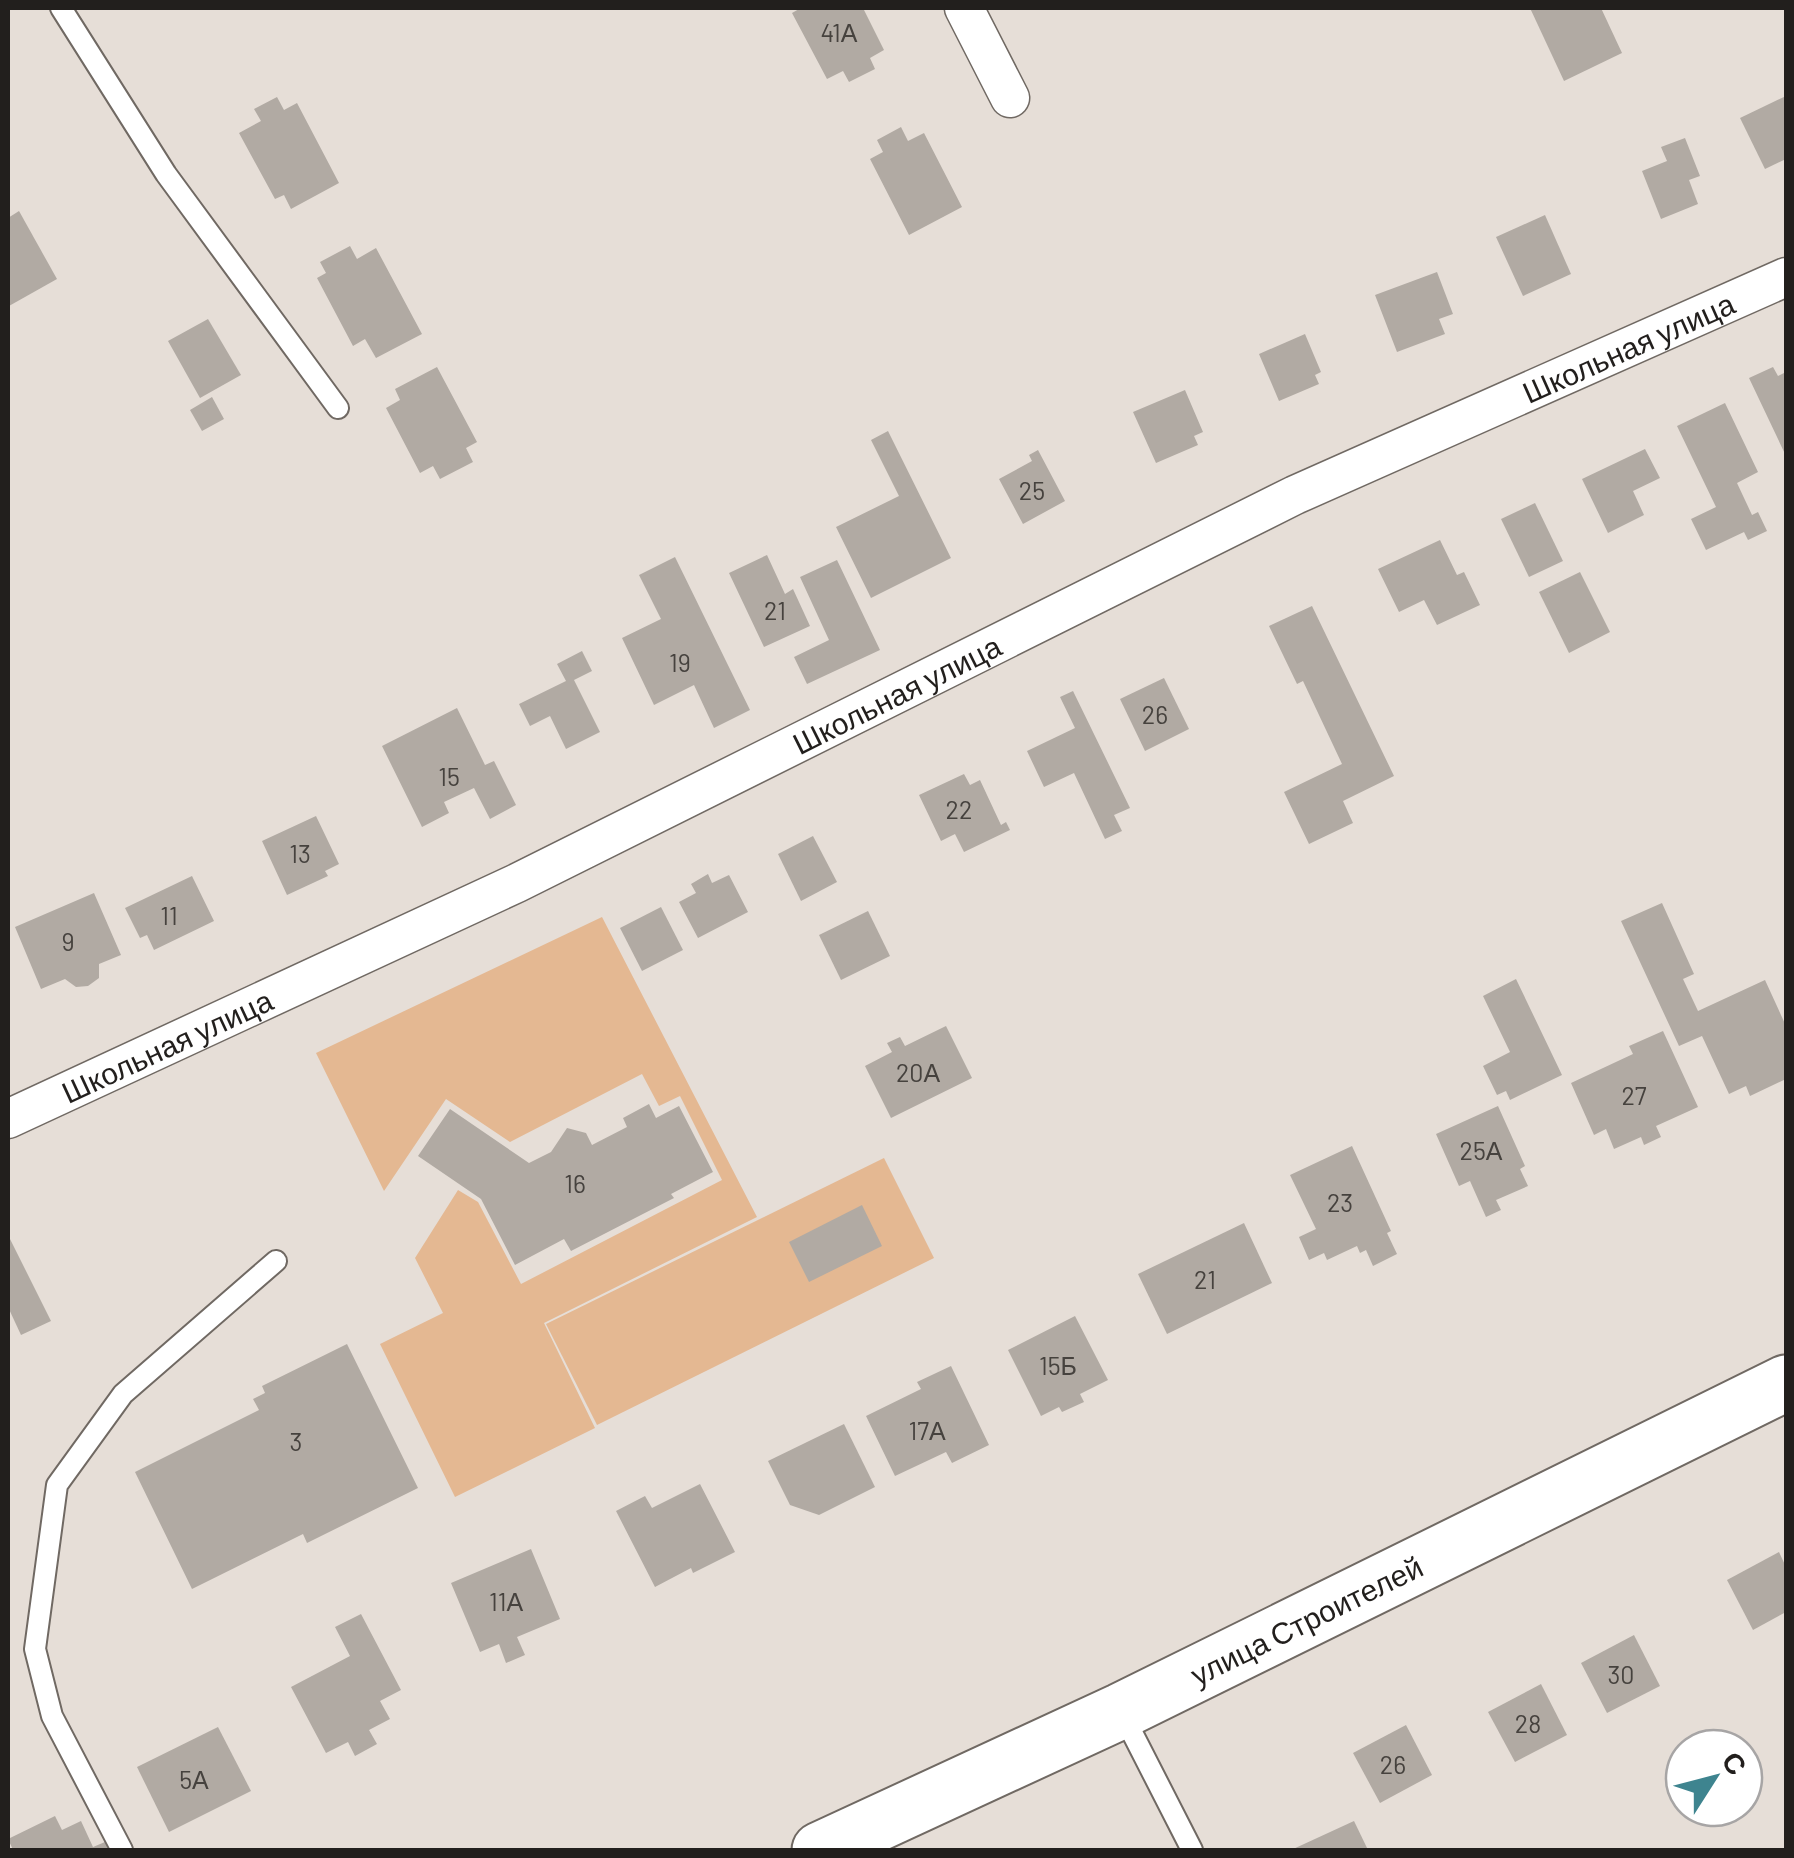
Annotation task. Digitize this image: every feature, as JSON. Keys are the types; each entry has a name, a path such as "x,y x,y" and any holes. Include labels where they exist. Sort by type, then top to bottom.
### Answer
{"main road":[{"name":"улица Строителей","path":"820,1850 1121,1711 1786,1382"}],"street":[{"path":"964,8 1010,98"},
{"name":"Школьная улица","path":"8,1119 517,883 1295,495 1786,277"}],"lane":[{"path":"61,8 166,174 338,408"},
{"path":"122,1850 52,1716 35,1650 57,1484 123,1394 276,1261"},
{"path":"1121,1711 1192,1850"}],"shaded area":[{"path":"602,917 757,1217 544,1323 595,1428 455,1497 380,1344 443,1313 415,1258 458,1190 478,1202 521,1284 722,1180 680,1096 659,1106 642,1074 510,1142 446,1099 384,1191 316,1053"},
{"path":"884,1158 934,1258 597,1425 546,1324"}],"building":[{"path":"798,8 863,8 884,50 870,58 875,69 849,82 843,71 827,79 792,13"},
{"path":"1530,8 1601,8 1622,53 1564,81"},
{"path":"1786,96 1786,159 1765,169 1740,118"},
{"path":"277,97 284,110 297,103 339,183 291,209 284,195 275,199 239,133 261,121 254,109"},
{"path":"901,127 908,141 924,133 962,207 909,235 870,159 883,152 877,140"},
{"path":"1685,138 1700,176 1689,180 1698,204 1661,219 1642,171 1667,161 1661,147"},
{"path":"19,211 57,279 9,306 8,218"},
{"path":"1545,215 1571,274 1523,296 1496,237"},
{"path":"350,246 357,259 376,248 422,334 376,358 365,339 353,346 317,278 326,273 320,262"},
{"path":"1437,272 1453,314 1439,319 1445,334 1397,352 1375,295"},
{"path":"208,319 241,375 200,398 168,341"},
{"path":"1305,334 1321,372 1315,375 1319,384 1279,401 1259,354"},
{"path":"437,367 477,442 466,448 473,462 440,479 433,466 420,473 386,408 400,400 395,389"},
{"path":"1773,367 1778,376 1786,372 1786,456 1749,378"},
{"path":"1185,390 1203,432 1194,436 1198,445 1156,463 1133,412"},
{"path":"212,397 224,419 202,431 190,410"},
{"path":"1725,403 1758,472 1737,483 1752,515 1758,512 1767,531 1748,540 1744,532 1706,550 1691,519 1716,507 1677,426"},
{"path":"888,431 951,558 871,598 836,527 899,496 871,440"},
{"path":"1645,449 1660,478 1633,491 1644,515 1608,533 1582,479"},
{"path":"1038,450 1065,501 1023,524 999,479 1032,461 1029,455"},
{"path":"1535,503 1563,561 1529,577 1501,519"},
{"path":"1440,540 1457,575 1464,572 1480,605 1437,625 1424,600 1399,612 1378,569"},
{"path":"767,555 785,594 793,589 810,626 764,647 729,573"},
{"path":"675,557 750,710 714,728 694,685 654,705 622,638 661,619 639,575"},
{"path":"837,560 880,650 807,684 794,657 829,640 800,577"},
{"path":"1580,572 1610,632 1569,653 1539,592"},
{"path":"1312,606 1394,776 1343,801 1353,823 1309,844 1284,792 1342,764 1303,681 1297,684 1269,626"},
{"path":"582,651 592,671 574,680 600,732 566,749 550,716 530,726 519,704 566,681 557,664"},
{"path":"1164,678 1189,729 1145,751 1120,699"},
{"path":"1073,691 1130,808 1114,815 1122,831 1105,839 1074,773 1044,787 1027,751 1075,728 1060,697"},
{"path":"457,708 485,765 494,761 516,805 490,819 474,788 444,802 449,813 422,827 382,746"},
{"path":"964,774 970,785 980,780 1001,825 1006,822 1010,830 964,852 955,834 941,841 919,795"},
{"path":"316,816 339,864 325,871 328,876 287,895 262,841"},
{"path":"813,836 837,882 801,901 778,854"},
{"path":"708,874 712,883 729,875 748,912 698,938 679,902 696,893 691,884"},
{"path":"192,876 214,921 154,950 147,935 140,938 125,908"},
{"path":"94,893 121,955 99,964 99,978 88,986 76,987 65,979 41,989 15,927"},
{"path":"1662,903 1694,974 1683,979 1698,1011 1765,980 1786,1026 1786,1079 1750,1096 1746,1086 1729,1094 1702,1036 1679,1046 1621,921"},
{"path":"661,907 683,950 642,971 620,928"},
{"path":"868,911 890,956 841,980 819,935"},
{"path":"1516,979 1562,1075 1510,1100 1506,1091 1497,1095 1483,1066 1510,1052 1483,996"},
{"path":"946,1026 972,1078 891,1118 865,1066 892,1052 887,1043 900,1037 905,1046"},
{"path":"1663,1031 1698,1107 1656,1126 1661,1137 1644,1145 1641,1137 1614,1149 1606,1129 1594,1135 1571,1083 1633,1054 1629,1046"},
{"path":"649,1104 656,1118 679,1106 713,1172 671,1194 674,1198 571,1251 564,1239 515,1265 481,1199 418,1156 450,1109 529,1163 551,1152 567,1128 586,1133 592,1145 627,1127 623,1118"},
{"path":"1498,1106 1525,1166 1520,1169 1528,1186 1496,1200 1501,1210 1486,1217 1470,1181 1459,1186 1436,1134"},
{"path":"1352,1146 1391,1231 1387,1233 1397,1254 1373,1266 1366,1250 1360,1253 1357,1246 1327,1260 1324,1253 1309,1260 1299,1237 1316,1229 1290,1175"},
{"path":"862,1205 882,1246 809,1282 789,1242"},
{"path":"1244,1223 1272,1283 1167,1334 1138,1274"},
{"path":"10,1239 51,1321 21,1335 8,1307"},
{"path":"1075,1316 1108,1380 1080,1394 1084,1402 1041,1416 1008,1350"},
{"path":"347,1344 418,1488 307,1543 303,1534 192,1589 135,1472 259,1410 253,1399 265,1393 262,1386"},
{"path":"951,1366 989,1445 952,1463 946,1452 895,1476 866,1416 921,1389 917,1382"},
{"path":"844,1424 875,1487 819,1515 790,1505 768,1461"},
{"path":"700,1484 735,1552 655,1587 616,1511 645,1496 652,1508"},
{"path":"531,1549 560,1619 517,1637 525,1655 506,1663 499,1644 480,1652 451,1583"},
{"path":"1779,1552 1786,1567 1786,1612 1753,1630 1727,1580"},
{"path":"361,1614 401,1690 380,1701 390,1719 369,1730 377,1744 355,1756 348,1742 326,1753 291,1687 350,1656 335,1627"},
{"path":"1634,1635 1660,1686 1607,1713 1581,1663"},
{"path":"1541,1684 1567,1735 1515,1762 1488,1712"},
{"path":"1406,1725 1432,1775 1380,1803 1353,1753"},
{"path":"218,1727 251,1791 169,1832 137,1767"},
{"path":"55,1816 62,1830 81,1821 93,1847 105,1842 109,1850 13,1850 8,1839"},
{"path":"1354,1821 1368,1850 1291,1850"}]}
